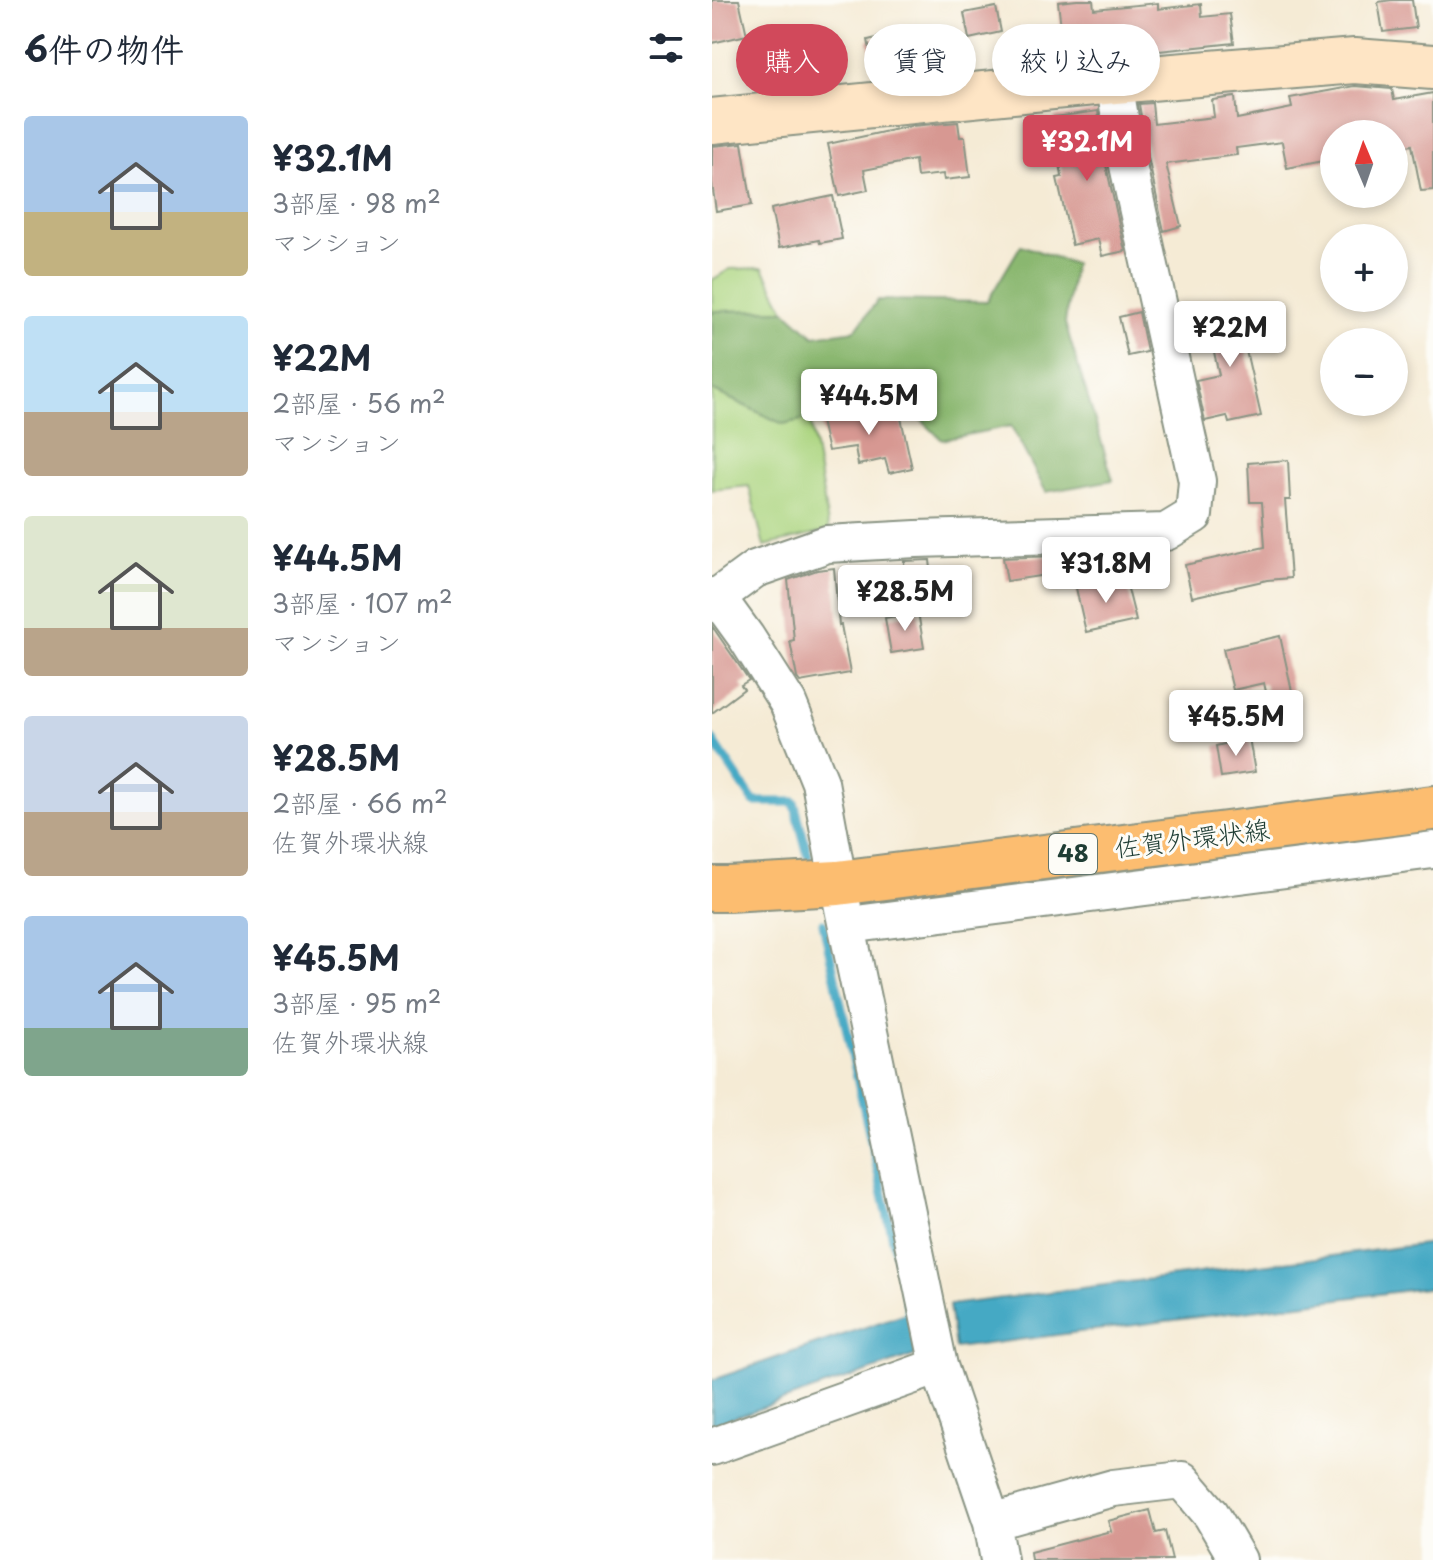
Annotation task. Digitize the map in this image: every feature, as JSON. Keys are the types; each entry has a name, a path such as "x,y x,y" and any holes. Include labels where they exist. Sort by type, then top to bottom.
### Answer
{"main road":[{"name":"佐賀外環状線","path":"712,889 838,883 1433,808"}],"street":[{"path":"1160,77 1355,61 1433,67"},
{"path":"712,121 992,93"},
{"path":"999,1560 992,1522 934,1341 838,883 820,782 788,703 746,637 714,596 755,569 827,544 1166,532 1194,515 1197,481 1127,161 1116,96"},
{"path":"848,928 864,923 1433,850"},
{"path":"712,1447 934,1341"},
{"path":"992,1522 1113,1488 1182,1480 1211,1514 1238,1560"}],"green space":[{"path":"1021,245 1074,264 1065,323 1113,480 1046,492 1011,426 942,440 883,382 830,389 810,418 783,424 712,390 712,314 715,311 785,310 814,336 855,330 878,300 987,302"},
{"path":"763,268 785,310 715,311 712,314 712,280 730,269"},
{"path":"712,390 783,424 810,418 829,531 764,546 749,486 712,490"}],"water":[{"path":"1433,1243 1433,1287 955,1348 949,1305"},
{"path":"909,1312 916,1355 712,1425 712,1380"}],"building":[{"path":"712,0 739,0 744,24 736,24 736,38 712,43"},
{"path":"1093,0 1094,9 1158,3 1158,9 1201,4 1202,17 1230,14 1234,43 1160,51 1160,24 1061,24 1058,2"},
{"path":"1412,0 1416,28 1383,32 1378,2"},
{"path":"996,7 999,24 992,24 992,34 976,37 976,24 966,24 964,13"},
{"path":"1355,86 1392,89 1394,100 1433,93 1433,190 1421,191 1412,145 1408,146 1408,120 1320,120 1320,162 1287,168 1282,142 1236,148 1237,155 1166,164 1181,226 1164,231 1139,104 1152,103 1154,124 1214,117 1212,100 1235,97 1237,119 1292,108 1290,98"},
{"path":"1098,111 1125,251 1102,256 1098,239 1072,245 1057,178 1062,177 1054,117"},
{"path":"958,122 960,137 965,137 970,177 944,180 943,174 917,177 915,160 864,170 868,190 839,196 828,144 911,126"},
{"path":"742,143 752,205 716,211 712,146"},
{"path":"833,196 842,239 779,248 771,209"},
{"path":"1247,305 1255,339 1244,342 1261,416 1229,423 1227,416 1205,421 1196,380 1219,375 1206,315"},
{"path":"1139,312 1147,352 1128,356 1119,317"},
{"path":"855,409 857,418 899,409 912,468 889,473 885,459 858,465 855,447 828,451 820,417"},
{"path":"1288,460 1290,500 1285,500 1291,578 1267,580 1192,597 1185,565 1265,547 1262,502 1250,502 1248,463"},
{"path":"1057,556 1059,573 1007,581 1003,558"},
{"path":"930,560 932,578 905,580 904,561"},
{"path":"834,568 839,626 850,673 800,682 790,641 794,640 788,580"},
{"path":"1125,577 1136,621 1086,632 1076,588"},
{"path":"918,612 924,648 891,653 885,618"},
{"path":"712,626 749,680 741,685 744,689 712,713"},
{"path":"1280,636 1292,691 1267,696 1264,683 1233,690 1223,649"},
{"path":"1249,738 1255,772 1221,777 1216,746"},
{"path":"1150,1510 1156,1533 1165,1531 1172,1560 1031,1560 1030,1552 1111,1531 1108,1521"}],"waterway":[{"path":"712,739 754,802 794,802 808,855"},
{"path":"823,923 909,1312 906,1317"}]}
